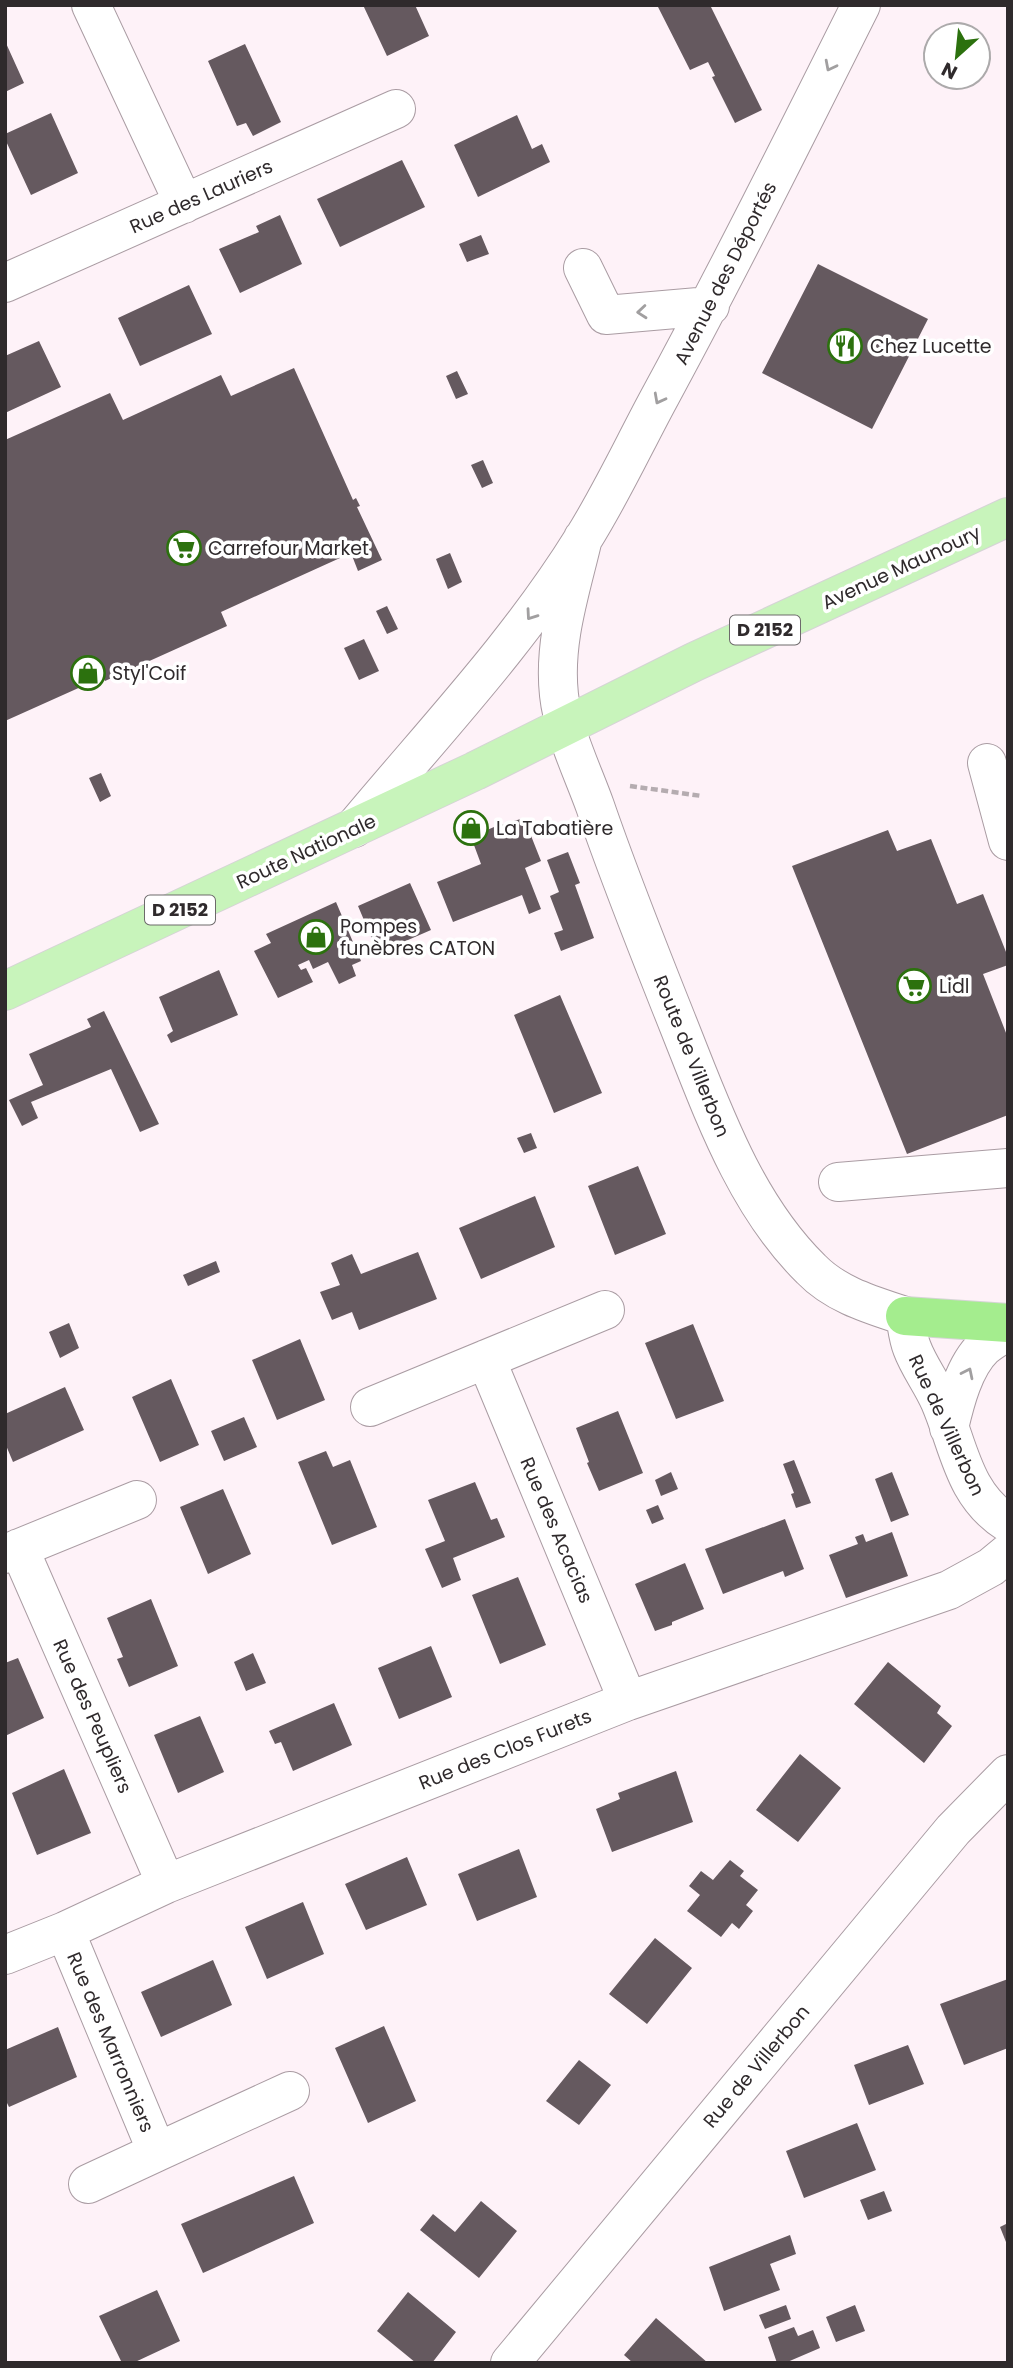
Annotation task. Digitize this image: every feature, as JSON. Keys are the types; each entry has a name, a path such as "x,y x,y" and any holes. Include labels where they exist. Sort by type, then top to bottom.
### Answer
{"highway":[{"path":"905,1316 1008,1323"}],"main road":[{"name":"Avenue Maunoury","path":"567,727 694,662 1006,518"},
{"name":"Route Nationale","path":"5,991 567,727"}],"street":[{"path":"91,5 184,204"},
{"name":"Avenue des Déportés","path":"354,828 434,731 486,675 583,538 710,306 861,5"},
{"name":"Rue des Lauriers","path":"5,283 396,109"},
{"path":"583,268 606,315 710,306"},
{"name":"Avenue des Déportés","path":"567,727 559,697 558,657 561,629 583,538"},
{"name":"Route de Villerbon","path":"567,727 615,867 703,1086 729,1146 758,1202 789,1245 813,1271 837,1289 905,1316"},
{"path":"986,763 1008,841"},
{"path":"838,1182 1008,1168"},
{"path":"370,1407 605,1310"},
{"name":"Rue de Villerbon","path":"905,1316 911,1347 940,1402 977,1495 996,1516 1008,1523"},
{"path":"949,1429 959,1392 974,1361 984,1347 1008,1331"},
{"name":"Rue des Acacias","path":"486,1359 628,1701"},
{"name":"Rue des Peupliers","path":"137,1500 12,1551 166,1884"},
{"name":"Rue des Clos Furets","path":"5,1955 65,1931 166,1884 628,1701 949,1590 991,1567 1008,1553"},
{"name":"Rue de Villerbon","path":"510,2363 953,1830 1008,1774"},
{"name":"Rue des Marronniers","path":"65,1931 157,2152"},
{"name":"Rue des Marronniers","path":"88,2184 290,2091"}],"path":[{"path":"627,786 702,796"}],"building":[{"path":"363,5 415,5 429,36 387,56"},
{"path":"657,5 710,5 762,110 735,123 712,77 715,76 708,62 690,70"},
{"path":"5,41 24,83 5,92"},
{"path":"245,44 281,122 253,136 246,123 237,126 208,61"},
{"path":"51,113 78,173 31,195 5,134"},
{"path":"517,115 532,149 542,144 550,162 478,197 454,145"},
{"path":"402,160 425,207 340,247 317,199"},
{"path":"280,215 302,264 240,293 219,249 259,232 256,226"},
{"path":"481,235 489,254 467,262 459,244"},
{"name":"Chez Lucette","path":"818,264 928,319 872,429 762,373"},
{"path":"189,285 212,334 140,366 118,318"},
{"path":"39,341 61,387 5,413 5,356"},
{"name":"Carrefour Market","path":"294,368 353,500 356,498 360,506 357,507 382,560 358,571 351,553 221,612 227,626 105,681 103,677 5,721 5,440 110,393 123,420 221,375 231,396"},
{"path":"457,371 468,394 456,399 446,376"},
{"path":"483,460 493,483 482,488 471,465"},
{"path":"450,553 462,582 448,589 436,559"},
{"path":"387,606 398,629 387,634 376,611"},
{"path":"364,639 379,671 359,680 344,648"},
{"path":"101,773 111,796 100,802 89,778"},
{"path":"524,818 541,861 525,868 541,909 529,914 522,895 453,922 437,882 481,864 471,837"},
{"name":"Lidl","path":"888,830 897,851 931,839 957,904 983,894 1008,957 1008,965 983,974 1008,1038 1008,1115 907,1154 792,866"},
{"path":"568,852 580,883 575,885 594,938 561,951 554,933 563,930 550,896 559,892 547,860"},
{"path":"410,883 431,930 378,953 358,906"},
{"path":"336,902 361,961 352,965 356,976 339,984 328,962 313,969 309,960 298,965 301,970 306,968 313,982 278,998 254,951 271,943 266,934"},
{"path":"219,970 238,1015 171,1043 167,1035 173,1031 159,997"},
{"path":"560,995 602,1093 554,1113 514,1015"},
{"path":"104,1011 159,1124 140,1132 111,1069 31,1102 38,1118 22,1126 9,1100 43,1085 29,1054 91,1027 87,1019"},
{"path":"531,1133 537,1148 524,1153 517,1138"},
{"path":"638,1166 666,1234 615,1255 588,1186"},
{"path":"535,1196 555,1247 481,1279 459,1228"},
{"path":"418,1252 437,1299 359,1330 352,1312 332,1320 320,1292 340,1285 331,1263 352,1254 361,1274"},
{"path":"216,1261 220,1272 188,1286 183,1275"},
{"path":"69,1323 79,1348 60,1358 49,1332"},
{"path":"693,1324 724,1401 676,1419 645,1343"},
{"path":"300,1339 325,1400 277,1420 252,1360"},
{"path":"171,1379 199,1445 160,1462 132,1397"},
{"path":"65,1387 84,1430 13,1462 5,1443 5,1414"},
{"path":"618,1411 643,1473 599,1491 576,1428"},
{"path":"244,1417 257,1447 224,1461 211,1431"},
{"path":"326,1451 333,1467 350,1460 377,1527 332,1545 298,1462"},
{"path":"794,1460 811,1503 796,1508 791,1494 794,1493 783,1464"},
{"path":"671,1472 678,1489 661,1496 655,1480"},
{"path":"892,1472 909,1515 891,1522 875,1479"},
{"path":"475,1482 491,1520 497,1518 505,1537 453,1558 461,1580 442,1588 425,1549 445,1541 428,1500"},
{"path":"223,1489 251,1554 208,1574 180,1507"},
{"path":"658,1505 664,1519 652,1524 646,1510"},
{"path":"785,1519 804,1569 785,1577 783,1571 723,1594 705,1549"},
{"path":"892,1532 908,1576 846,1598 829,1555 858,1544 855,1537 863,1534 866,1542"},
{"path":"685,1563 704,1609 655,1631 635,1584"},
{"path":"518,1577 546,1645 500,1664 472,1595"},
{"path":"151,1599 178,1666 129,1687 117,1659 123,1657 107,1618"},
{"path":"431,1646 452,1697 399,1719 378,1668"},
{"path":"253,1653 266,1683 246,1691 234,1662"},
{"path":"18,1658 44,1718 5,1736 5,1663"},
{"path":"888,1662 941,1706 937,1713 952,1726 924,1763 854,1704"},
{"path":"334,1703 352,1745 293,1771 281,1742 275,1744 269,1731"},
{"path":"200,1716 224,1772 178,1793 154,1735"},
{"path":"800,1754 841,1788 798,1842 756,1810"},
{"path":"64,1769 91,1833 37,1855 12,1793"},
{"path":"676,1771 693,1822 612,1852 596,1809 620,1799 618,1793"},
{"path":"519,1849 537,1897 477,1921 458,1874"},
{"path":"407,1857 427,1905 366,1930 345,1884"},
{"path":"730,1860 744,1871 740,1876 758,1890 746,1905 753,1911 739,1929 732,1923 721,1937 687,1911 700,1895 689,1886 701,1871 713,1880"},
{"path":"303,1902 324,1954 267,1979 245,1927"},
{"path":"655,1938 692,1968 647,2024 609,1994"},
{"path":"213,1960 232,2005 161,2037 141,1992"},
{"path":"1008,1979 1008,2048 964,2065 940,2004"},
{"path":"384,2026 416,2101 368,2123 335,2048"},
{"path":"58,2027 77,2077 9,2107 5,2099 5,2050"},
{"path":"908,2045 924,2084 869,2105 854,2065"},
{"path":"579,2060 611,2085 579,2125 546,2101"},
{"path":"857,2123 876,2170 804,2198 786,2151"},
{"path":"294,2176 314,2223 203,2273 181,2224"},
{"path":"884,2191 892,2211 868,2220 860,2200"},
{"path":"481,2201 517,2231 479,2278 420,2230 433,2214 455,2232"},
{"path":"1008,2223 1008,2247 1000,2227"},
{"path":"790,2235 796,2254 770,2264 780,2290 724,2311 709,2267"},
{"path":"157,2290 180,2341 133,2363 122,2363 99,2316"},
{"path":"408,2292 456,2332 432,2363 416,2363 377,2331"},
{"path":"786,2305 791,2319 765,2329 759,2315"},
{"path":"855,2305 865,2331 836,2342 826,2317"},
{"path":"656,2318 708,2363 633,2363 624,2355"},
{"path":"794,2327 798,2336 813,2330 820,2348 785,2363 777,2363 768,2337"}],"place":[{"name":"Chez Lucette","path":"845,346"},
{"name":"Carrefour Market","path":"184,548"},
{"name":"Styl'Coif","path":"88,673"},
{"name":"La Tabatière","path":"471,828"},
{"name":"Pompes funèbres CATON","path":"316,937"},
{"name":"Lidl","path":"914,986"}]}
